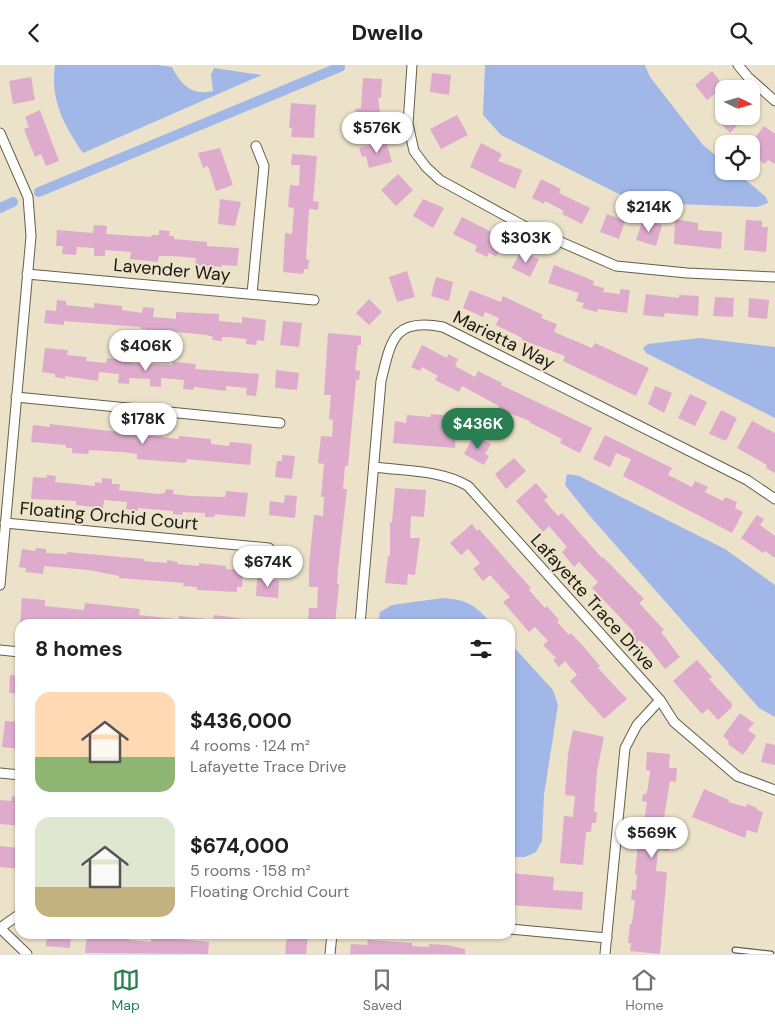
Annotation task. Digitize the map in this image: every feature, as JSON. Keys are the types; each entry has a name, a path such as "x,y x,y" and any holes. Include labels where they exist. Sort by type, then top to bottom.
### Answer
{"street":[{"path":"412,65 408,124 414,151 426,167 440,180 524,226 616,266 687,273 775,277"},
{"path":"738,65 748,77 775,101"},
{"path":"0,133 28,197 31,236 0,585"},
{"path":"252,294 264,166 256,147"},
{"name":"Lavender Way","path":"27,273 314,300"},
{"name":"Marietta Way","path":"360,619 381,381 388,347 396,334 414,325 427,324 443,327 746,480 775,499"},
{"path":"16,397 280,423"},
{"name":"Lafayette Trace Drive","path":"374,467 440,475 456,479 468,486 660,700 674,722 737,776 775,790"},
{"name":"Floating Orchid Court","path":"5,523 270,547"},
{"path":"0,650 15,652"},
{"path":"605,954 625,747 637,725 660,700"},
{"path":"0,773 15,774"},
{"path":"15,918 0,928 27,954"},
{"path":"515,929 607,938"},
{"path":"330,954 332,939"}],"lane":[{"path":"735,950 772,954"}],"water":[{"path":"55,65 158,65 172,67 183,84 199,92 213,91 211,75 214,68 262,75 83,153 60,112 55,90"},
{"path":"485,65 645,65 650,77 703,145 715,155 715,180 746,180 766,197 768,203 757,207 650,203 619,194 501,135 483,115"},
{"path":"700,338 775,347 775,418 646,353 643,348 648,344"},
{"path":"567,474 579,476 725,549 775,585 775,717 759,708 589,515 565,485"},
{"path":"443,598 459,600 476,608 487,619 379,619 380,612 392,605"},
{"path":"515,648 553,690 558,705 544,795 542,841 536,852 525,857 515,857"}],"building":[{"path":"712,71 719,80 715,80 715,94 707,100 695,85"},
{"path":"432,73 451,75 449,95 430,92"},
{"path":"31,77 35,100 13,104 9,81"},
{"path":"363,78 382,79 381,98 378,98 382,126 358,129 355,109 361,108"},
{"path":"291,103 316,105 314,138 291,137 292,128 289,128"},
{"path":"40,110 59,161 46,166 41,154 35,157 24,129 29,127 25,117"},
{"path":"457,115 468,135 441,149 430,129"},
{"path":"722,125 738,125 730,133"},
{"path":"764,126 775,134 775,164 768,160 765,164 760,160 760,135 757,135"},
{"path":"386,141 392,162 369,168 366,156 362,157 359,148"},
{"path":"481,143 502,154 498,161 522,170 515,189 470,167"},
{"path":"220,148 233,185 216,191 208,166 203,168 198,153"},
{"path":"292,154 317,156 313,201 319,202 318,210 309,209 306,259 309,260 308,269 304,269 303,274 283,272 285,233 292,234 294,208 288,207 290,185 299,186 300,165 291,165"},
{"path":"398,174 413,190 396,206 381,190"},
{"path":"541,179 561,189 559,193 590,208 582,224 562,214 564,211 545,201 544,204 532,198"},
{"path":"220,199 241,202 235,226 218,224"},
{"path":"423,199 444,208 433,228 413,216"},
{"path":"607,214 625,221 619,239 600,232"},
{"path":"462,217 505,239 496,257 489,253 487,257 475,251 477,246 453,234"},
{"path":"643,219 662,225 656,246 636,240"},
{"path":"675,219 698,223 698,230 722,232 721,249 674,244"},
{"path":"746,220 762,221 762,227 768,227 766,252 744,250"},
{"path":"94,225 107,226 106,234 151,237 152,235 159,235 159,230 170,231 169,236 174,236 174,239 207,242 207,246 239,248 237,266 195,265 196,258 172,256 159,256 158,262 130,259 131,252 105,250 105,256 94,256 94,248 77,247 76,255 62,254 63,246 56,246 57,230 93,233"},
{"path":"521,251 539,259 530,277 512,268"},
{"path":"554,265 594,281 593,285 604,288 603,292 620,294 620,289 630,290 627,313 598,309 597,312 582,308 584,303 576,301 579,293 548,283"},
{"path":"407,271 415,297 397,302 389,277"},
{"path":"436,277 453,282 449,301 431,296"},
{"path":"470,290 501,302 503,296 543,315 541,318 557,324 554,332 592,348 595,343 649,368 636,396 563,361 565,356 522,340 522,338 496,325 499,318 485,312 483,317 463,308"},
{"path":"646,294 679,298 679,295 699,296 698,316 665,313 664,317 643,315"},
{"path":"715,297 734,298 733,317 713,316"},
{"path":"749,298 769,300 767,319 748,317"},
{"path":"369,299 382,312 369,325 356,313"},
{"path":"57,300 66,301 66,305 94,308 94,303 122,306 122,310 142,313 143,307 154,308 153,317 176,319 176,312 219,314 219,321 242,323 242,317 266,320 264,341 257,340 256,345 246,344 247,339 228,337 222,337 222,341 212,340 213,337 207,335 156,330 155,334 146,334 146,329 141,329 141,327 64,321 64,325 44,323 46,310 56,311"},
{"path":"283,321 302,323 299,347 280,345"},
{"path":"328,333 361,336 361,345 358,345 355,370 360,371 359,380 356,380 348,466 345,466 343,489 347,489 338,568 337,584 339,584 336,619 308,619 309,608 317,608 318,587 309,587 309,566 314,515 323,516 324,497 321,497 324,464 318,463 321,436 332,437 333,420 329,419 331,395 324,395"},
{"path":"422,345 447,358 448,354 458,359 455,366 475,377 478,371 502,383 501,385 592,428 580,453 560,443 562,439 530,421 498,409 499,406 462,386 459,392 435,380 438,376 422,367 420,371 411,367"},
{"path":"45,348 68,350 67,355 87,357 86,361 106,363 107,358 118,359 118,355 131,356 130,363 172,365 173,362 196,364 195,369 259,374 256,396 246,395 247,388 226,386 226,391 194,387 193,390 183,389 184,380 161,378 161,387 150,386 150,379 129,378 129,384 118,383 119,374 99,372 98,381 65,376 65,379 55,377 55,374 42,372"},
{"path":"276,370 299,373 297,390 275,388"},
{"path":"655,386 672,393 664,413 648,404"},
{"path":"690,394 707,402 695,426 678,418"},
{"path":"721,410 737,418 726,441 709,434"},
{"path":"431,414 457,416 455,448 393,443 395,421 406,423 407,415 430,417"},
{"path":"752,421 775,433 775,473 766,468 767,465 737,448"},
{"path":"50,424 179,439 179,436 211,439 211,444 229,446 230,442 252,444 250,465 187,459 186,463 137,459 137,454 122,452 89,450 88,454 72,453 72,448 66,448 66,445 31,442 33,425 50,427"},
{"path":"474,435 491,444 485,454 489,456 484,465 464,454"},
{"path":"605,435 672,468 668,475 692,487 695,481 708,487 705,492 723,501 725,497 737,502 735,508 743,512 732,533 623,476 631,459 616,453 610,467 593,459"},
{"path":"282,455 295,456 292,479 275,477 277,461 282,461"},
{"path":"514,458 526,471 506,489 495,474"},
{"path":"47,475 56,476 55,482 95,486 95,482 102,483 102,478 112,479 112,484 120,484 119,490 158,494 165,493 166,489 174,490 173,494 191,496 225,497 226,491 248,493 245,517 215,514 214,517 205,517 205,513 183,512 182,515 173,514 173,511 138,508 138,511 126,509 127,502 104,500 103,508 76,505 76,501 31,499 33,477 46,478"},
{"path":"536,483 548,497 544,500 558,516 562,513 602,558 644,599 639,603 664,630 661,632 680,657 665,669 647,646 639,640 637,643 630,636 634,632 592,588 598,582 579,562 574,567 562,552 567,547 549,526 543,532 516,501"},
{"path":"395,488 426,490 424,517 411,516 410,538 420,538 415,575 408,574 407,585 385,583 388,556 390,556 390,522 392,522"},
{"path":"285,495 297,496 295,518 269,515 270,501 284,503"},
{"path":"757,515 764,519 760,525 775,536 775,558 765,551 763,553 741,538"},
{"path":"472,524 477,531 479,529 531,588 529,590 545,608 547,606 559,620 557,622 584,647 600,666 598,668 627,699 604,719 570,681 577,675 565,661 559,667 553,660 556,658 543,645 548,641 535,627 529,632 503,602 510,597 490,575 483,581 473,569 480,563 468,549 461,555 450,543"},
{"path":"36,548 46,549 46,553 67,554 67,552 167,563 167,560 178,562 177,564 199,566 199,563 226,566 226,569 243,570 242,587 237,587 237,592 197,590 197,587 183,586 184,583 119,578 119,576 88,570 44,566 43,574 25,572 26,568 19,567 22,549 35,551"},
{"path":"257,578 279,580 278,598 256,596"},
{"path":"22,598 45,600 45,606 84,610 85,603 140,609 139,615 176,619 20,619"},
{"path":"214,615 245,619 214,619"},
{"path":"179,616 207,619 179,619"},
{"path":"697,660 712,677 709,679 732,704 732,707 718,720 708,709 702,714 673,681"},
{"path":"10,675 15,676 15,694 9,693"},
{"path":"740,713 754,723 748,730 756,736 743,755 728,744 729,741 723,736"},
{"path":"5,721 15,722 15,748 2,747"},
{"path":"573,730 604,737 597,771 594,812 597,812 596,823 592,823 591,832 586,832 583,865 560,863 564,816 573,817 575,796 565,795 568,754"},
{"path":"766,743 775,745 775,765 761,762"},
{"path":"647,752 670,754 669,768 677,768 676,782 670,781 663,824 672,825 669,851 658,850 656,871 667,872 660,954 630,951 631,943 628,943 635,900 631,900 632,890 636,890 637,874 635,874 640,821 644,822 647,802 642,801 643,794 646,794 648,788 650,771 646,770"},
{"path":"704,789 729,800 728,802 746,807 747,804 763,812 757,833 747,830 745,838 692,817"},
{"path":"12,796 15,796 15,826 0,824 0,800 11,801"},
{"path":"0,846 15,848 15,868 0,867"},
{"path":"515,873 554,877 553,890 583,892 582,910 515,905"},
{"path":"47,939 71,939 70,948 46,946"},
{"path":"86,939 129,939 151,942 151,939 180,939 209,942 208,954 85,953"},
{"path":"286,939 308,939 306,954 285,954"},
{"path":"368,940 412,943 412,946 429,947 429,944 447,945 465,949 465,954 350,954 351,944 367,945"}],"waterway":[{"path":"39,192 340,67"},
{"path":"0,208 13,202"}]}
